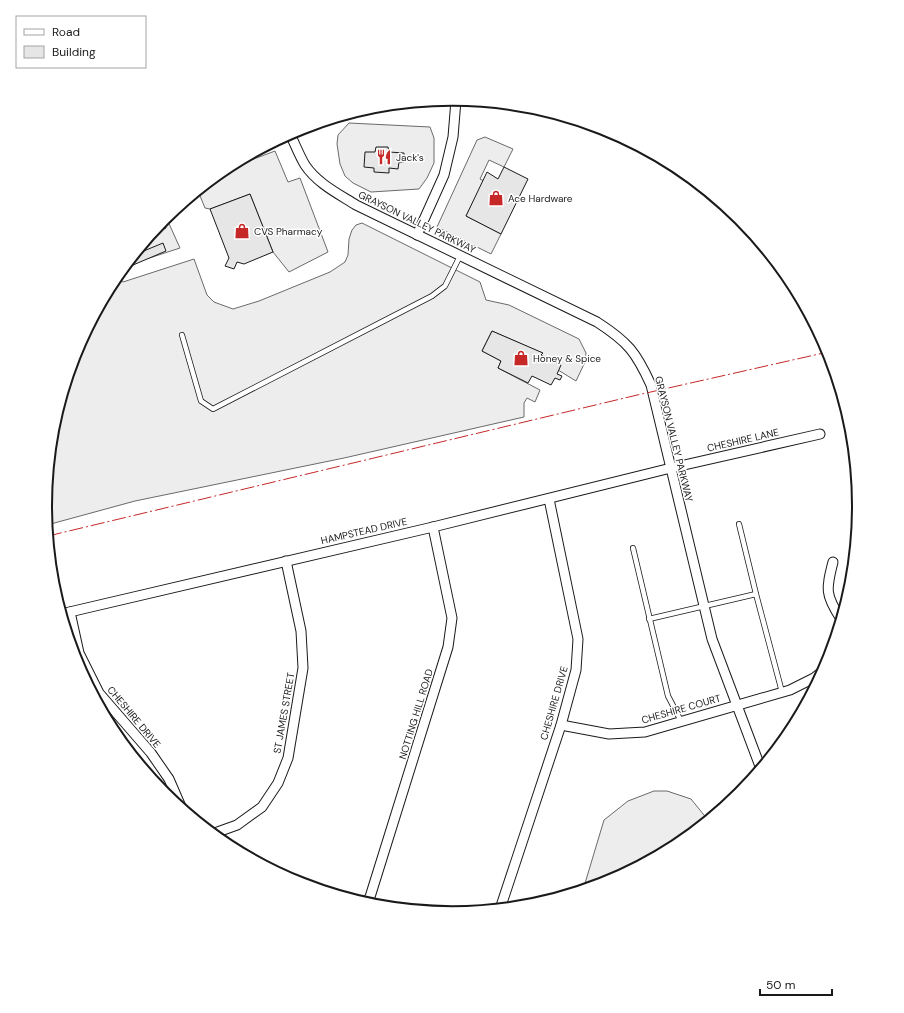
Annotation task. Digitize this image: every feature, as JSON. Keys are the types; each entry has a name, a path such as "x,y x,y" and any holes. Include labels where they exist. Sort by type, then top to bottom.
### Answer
{"street":[{"path":"417,235 444,175 453,137 456,106"},
{"name":"GRAYSON VALLEY PARKWAY","path":"293,140 305,164 315,177 324,185 356,205 597,322 627,344 641,363 651,385 712,639 735,705 759,763"},
{"name":"CHESHIRE LANE","path":"671,468 820,434"},
{"name":"HAMPSTEAD DRIVE","path":"67,613 433,527 671,468"},
{"name":"CHESHIRE DRIVE","path":"502,903 561,725 576,670 578,639 549,499"},
{"name":"NOTTING HILL ROAD","path":"369,898 448,647 452,618 433,527"},
{"name":"ST JAMES STREET","path":"219,832 237,826 262,807 278,783 288,758 303,668 301,630 286,561"},
{"path":"833,562 827,586 830,603 837,613"},
{"name":"CHESHIRE DRIVE","path":"81,656 99,693 151,753 169,780 176,796"},
{"name":"CHESHIRE COURT","path":"561,725 609,734 645,732 782,692 813,678"}],"lane":[{"path":"182,335 201,401 213,409 432,296 445,286 460,256"},
{"path":"739,524 782,692"},
{"path":"633,548 668,696 681,722"},
{"path":"649,619 756,594"}],"shaded area":[{"path":"349,123 430,127 434,138 434,163 427,178 419,189 371,192 353,183 345,176 340,164 337,144 338,135"},
{"path":"485,137 513,149 504,167 489,160 480,179 484,181 466,216 501,234 491,254 437,227 477,140"},
{"path":"275,151 288,182 300,178 328,252 289,272 273,252 250,194 210,209 205,208 200,196 254,159"},
{"path":"362,223 480,282 486,300 509,305 579,339 586,353 585,362 576,381 558,370 541,355 542,353 492,331 482,351 501,361 498,368 540,390 535,402 527,398 524,403 524,417 344,458 135,501 53,523 52,506 55,454 73,378 82,353 93,330 121,281 123,282 194,259 207,295 214,302 233,309 259,301 330,272 345,262 348,255 349,239 352,230 356,225"},
{"path":"169,224 180,248 135,263"},
{"path":"654,791 667,791 691,799 705,816 652,853 605,876 585,884 604,820 628,801"}],"building":[{"name":"Jack's","path":"376,147 388,147 389,152 404,153 404,162 399,162 398,169 389,168 389,173 374,172 374,168 364,167 365,152 375,152"},
{"name":"Ace Hardware","path":"504,167 528,179 501,234 466,216 487,172 498,179"},
{"name":"CVS Pharmacy","path":"250,194 273,252 244,264 237,262 234,269 225,266 229,258 210,209"},
{"path":"163,243 166,251 134,265 145,250"},
{"name":"Honey & Spice","path":"492,331 543,353 541,355 561,365 557,374 562,376 560,380 555,378 551,385 532,376 528,383 498,368 501,361 482,351"}],"power":[{"path":"53,535 633,396 822,353"}],"place":[{"name":"Jack's","path":"384,157"},
{"name":"Ace Hardware","path":"496,198"},
{"name":"CVS Pharmacy","path":"242,231"},
{"name":"Honey & Spice","path":"521,358"}]}
